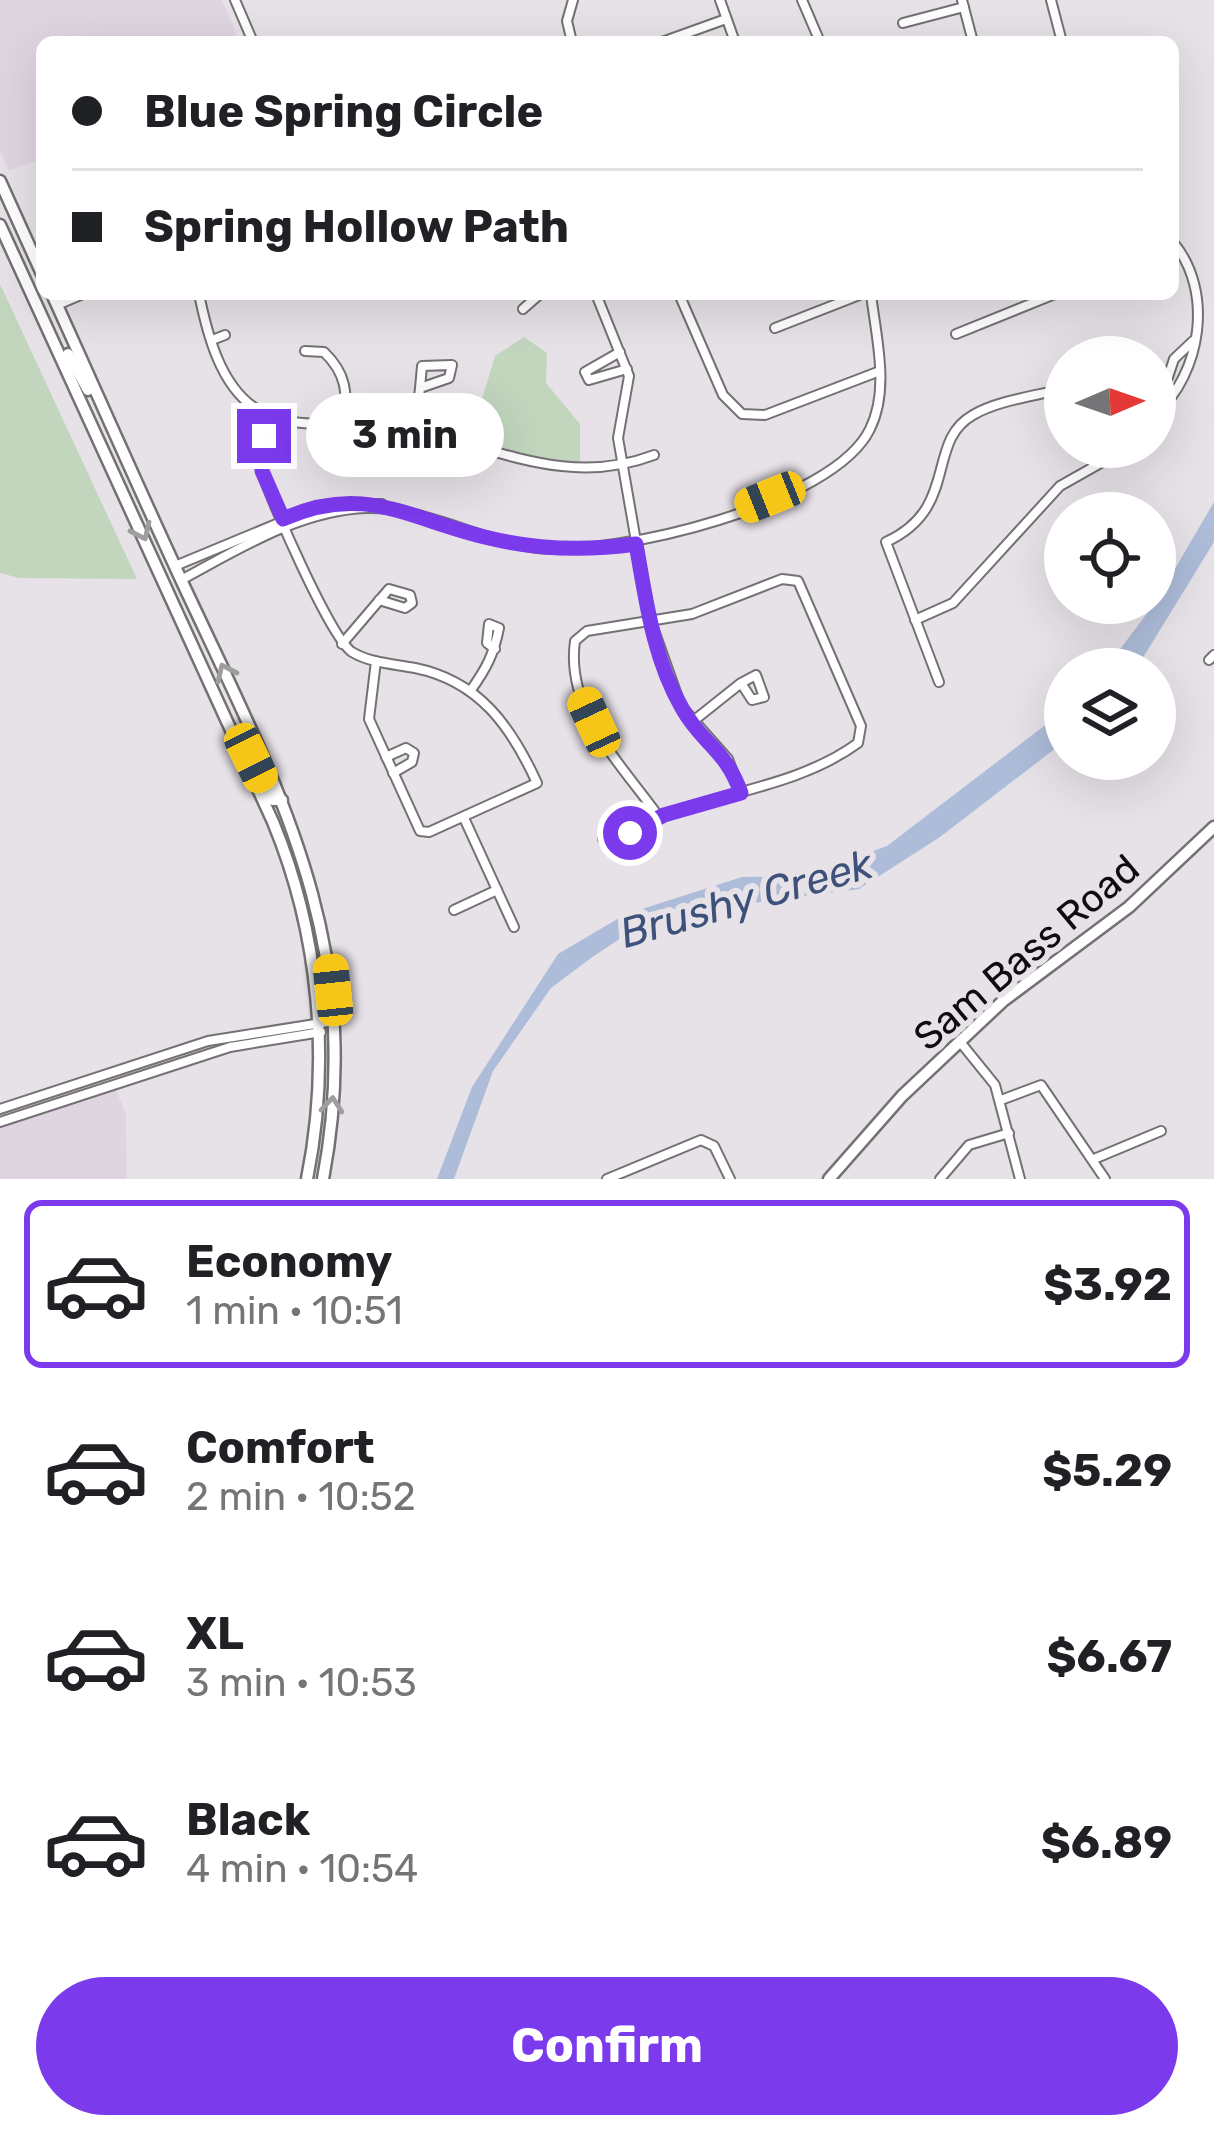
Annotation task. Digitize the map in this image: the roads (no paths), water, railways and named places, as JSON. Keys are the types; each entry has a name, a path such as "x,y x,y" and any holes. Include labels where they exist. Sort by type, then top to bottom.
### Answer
{"main road":[{"path":"0,181 36,261"},
{"path":"0,212 36,286"},
{"path":"0,225 273,822 299,899 318,1027 307,1179"},
{"path":"55,300 282,800 315,896 330,966 334,1026 323,1179"},
{"path":"59,348 68,354 108,434 122,450"},
{"path":"161,573 175,566"},
{"path":"166,586 181,580"},
{"path":"224,714 232,720 269,795 282,800"},
{"path":"273,822 281,820 315,896"},
{"name":"Sam Bass Road","path":"830,1179 889,1111 1015,991 1130,907 1214,827"}],"street":[{"path":"235,0 250,36"},
{"path":"571,36 567,21 573,0"},
{"path":"720,0 733,36"},
{"path":"802,0 817,36"},
{"path":"1051,0 1060,36"},
{"path":"903,23 963,4 971,36"},
{"path":"679,36 726,20"},
{"path":"1176,396 1202,319 1199,282 1179,251"},
{"path":"202,300 212,340 238,394 270,417 415,430 525,464 568,468 654,455"},
{"path":"523,309 533,300"},
{"path":"598,300 628,369 630,392 617,438 651,624 668,677 692,722 728,759 741,793"},
{"path":"682,300 722,395 742,414 765,415 880,371"},
{"path":"775,328 850,300"},
{"path":"175,566 346,501 388,505 540,548 636,544 681,533 834,469 872,427 880,371 867,300"},
{"path":"956,334 1032,300"},
{"path":"212,340 226,335"},
{"path":"1176,356 1194,340"},
{"path":"304,351 324,352 339,368 347,391 345,422"},
{"path":"620,352 585,372 589,380 598,380 628,369"},
{"path":"415,430 419,388 422,366 452,365 449,378 419,388"},
{"path":"939,682 886,542 898,536 939,491 944,449 955,430 975,413 1044,394"},
{"path":"270,417 261,463 342,644 376,661 439,675 471,690 509,728 537,783 464,818 420,831 368,710 376,661"},
{"path":"915,620 952,603 1060,486 1089,468"},
{"path":"181,580 285,523"},
{"path":"603,838 620,838 659,817 741,793 838,756 862,736 805,587 782,579 712,608 651,624 583,633 575,641 573,664 612,760 659,817"},
{"path":"342,644 379,600"},
{"path":"471,690 495,649"},
{"path":"692,722 741,682"},
{"path":"386,757 406,748 414,753 412,762 393,773"},
{"path":"464,818 514,927"},
{"path":"454,910 497,890"},
{"path":"0,1109 208,1041 334,1026"},
{"path":"0,1122 194,1057 318,1027"},
{"path":"961,1043 985,1067 1001,1100 1020,1179"},
{"path":"1001,1100 1041,1085 1105,1179"},
{"path":"1094,1159 1161,1131"},
{"path":"940,1179 948,1163 973,1143 1009,1133"},
{"path":"607,1179 701,1140 714,1146 730,1179"}],"water":[{"path":"1214,502 1214,542 1176,604 1176,567"},
{"path":"1139,624 1164,624 1149,648 1121,648"},
{"name":"Brushy Creek","path":"1044,726 1044,757 940,837 859,889 708,909 633,930 591,958 551,988 493,1071 454,1179 437,1179 472,1087 558,954 626,914 742,877 802,876 887,846"}]}
